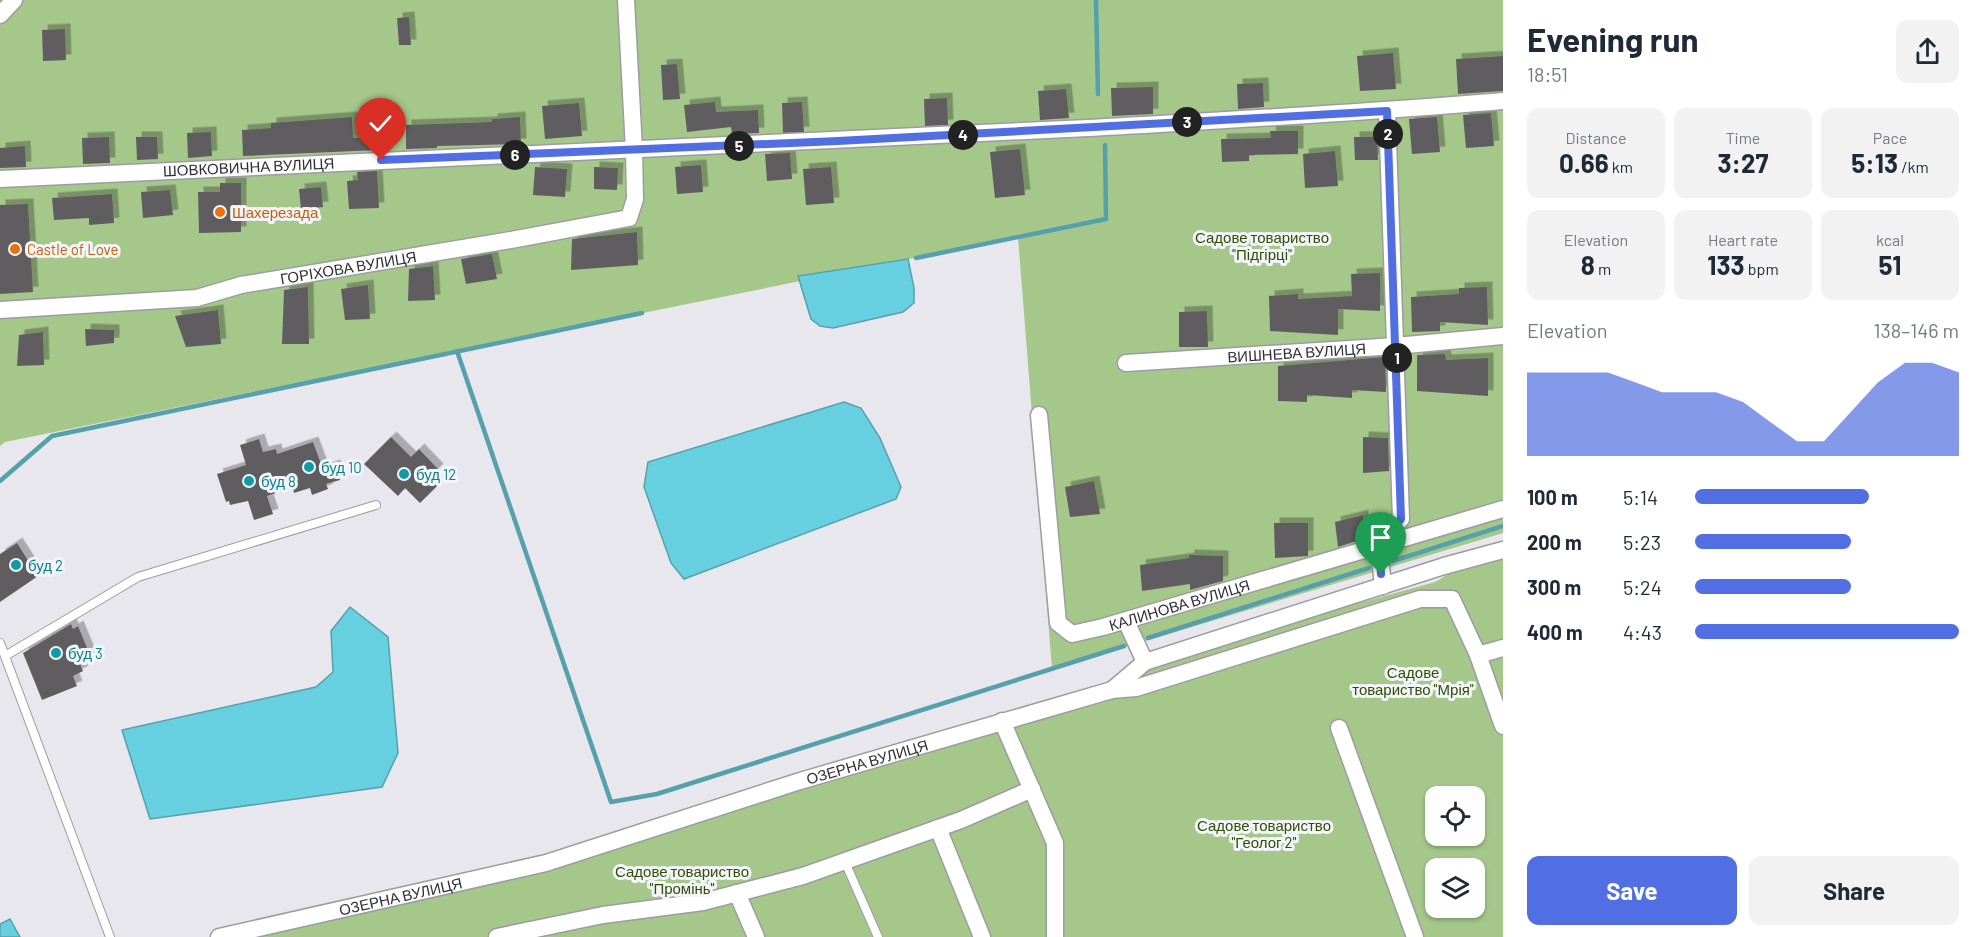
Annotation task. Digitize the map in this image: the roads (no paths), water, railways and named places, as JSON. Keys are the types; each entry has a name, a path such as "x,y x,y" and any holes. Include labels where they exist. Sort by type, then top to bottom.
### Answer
{"street":[{"path":"0,15 14,0"},
{"path":"626,0 634,150"},
{"name":"ШОВКОВИЧНА ВУЛИЦЯ","path":"0,179 224,167 862,140 1387,111 1503,101"},
{"path":"1383,586 1379,546 1401,519 1387,111"},
{"name":"ГОРІХОВА ВУЛИЦЯ","path":"0,310 197,298 241,285 629,218 635,199 634,150"},
{"name":"ВИШНЕВА ВУЛИЦЯ","path":"1126,363 1396,346 1503,336"},
{"name":"КАЛИНОВА ВУЛИЦЯ","path":"1039,415 1058,623 1072,634 1126,621 1503,509"},
{"name":"ОЗЕРНА ВУЛИЦЯ","path":"219,937 546,863 800,781 1112,690 1145,662 1503,550"},
{"path":"1112,690 1136,688 1420,599 1452,599 1478,655 1503,726"},
{"path":"1126,621 1145,662"},
{"path":"1478,655 1503,648"},
{"path":"1002,721 1055,843 1055,937"},
{"path":"1339,728 1415,937"},
{"path":"497,937 603,915 704,902 803,876 938,828 1032,789"},
{"path":"938,828 982,937"},
{"path":"737,893 756,937"}],"lane":[{"path":"5,656 138,577 375,506"},
{"path":"0,643 110,937"},
{"path":"845,861 878,937"}],"water":[{"path":"908,259 914,288 914,303 903,312 833,328 820,326 811,319 798,276"},
{"path":"844,402 861,408 880,438 901,487 896,499 684,579 671,563 644,487 648,462"},
{"path":"350,607 388,637 398,753 382,787 150,819 122,730 316,687 333,672 331,631"},
{"path":"10,919 20,937 0,937 0,924"}],"waterway":[{"path":"1096,0 1098,94"},
{"path":"916,258 1106,219 1105,145"},
{"path":"0,481 52,436 642,313"},
{"path":"457,351 611,802 657,794 1124,646"},
{"path":"1393,561 1503,526"},
{"path":"1148,638 1369,568"}],"place":[{"name":"Шахерезада","path":"220,212"},
{"name":"Castle of Love","path":"15,249"},
{"name":"буд 10","path":"309,467"},
{"name":"буд 12","path":"404,474"},
{"name":"буд 8","path":"249,481"},
{"name":"буд 2","path":"16,565"},
{"name":"буд 3","path":"56,653"}],"park label":[{"name":"Садове товариство \"Підгірці\"","path":"1262,246"},
{"name":"Садове товариство \"Мрія\"","path":"1413,680"},
{"name":"Садове товариство \"Геолог 2\"","path":"1264,834"},
{"name":"Садове товариство \"Промінь\"","path":"682,880"}]}
